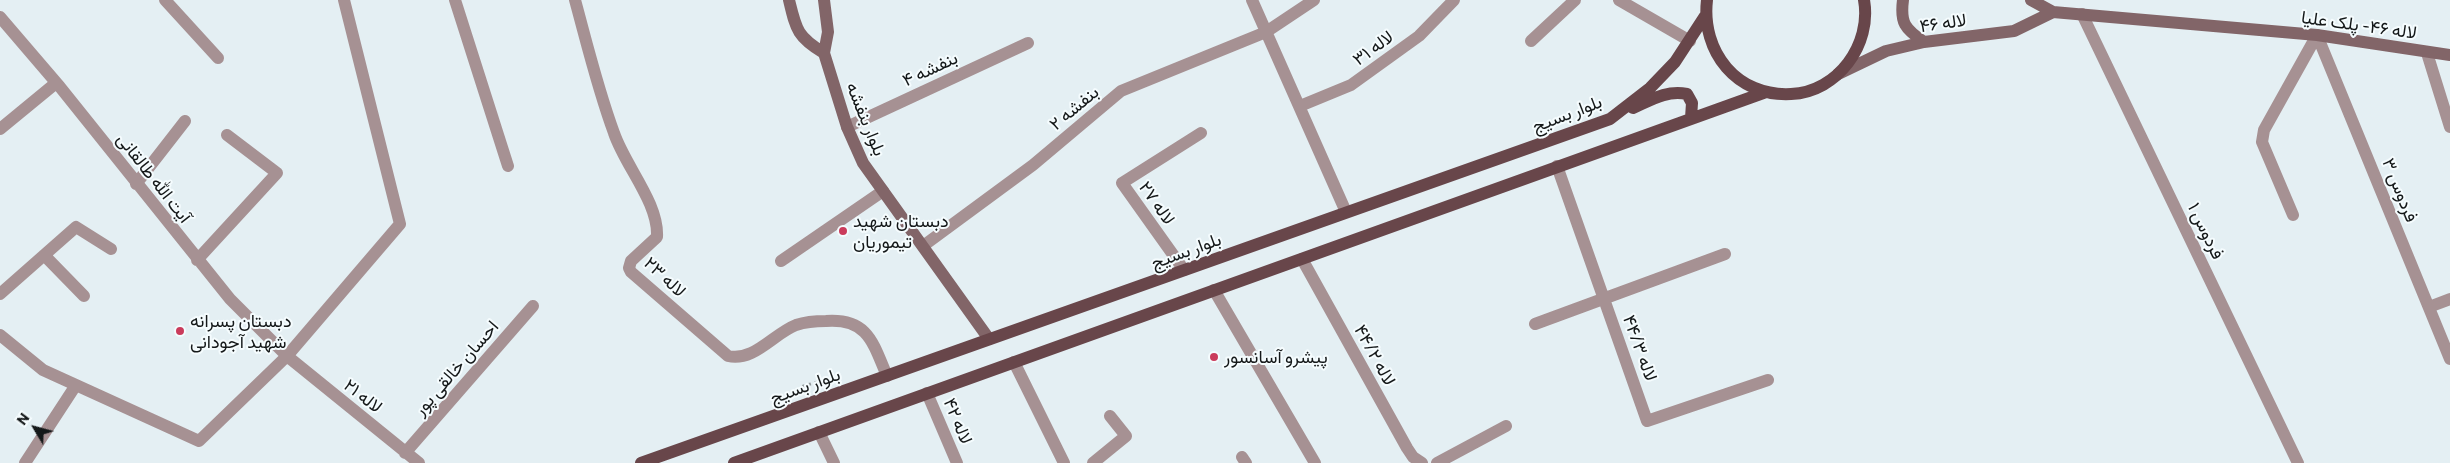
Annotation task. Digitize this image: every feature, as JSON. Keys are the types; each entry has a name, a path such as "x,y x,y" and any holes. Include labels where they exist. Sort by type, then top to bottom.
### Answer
{"main road":[{"path":"1707,0 1705,16 1710,42 1723,65 1742,82 1766,92 1792,94 1817,88 1838,74 1854,56 1863,35 1866,11 1864,0"},
{"name":"بلوار بسیج","path":"641,463 1610,119 1650,88 1675,62 1705,16"},
{"path":"1610,119 1668,92 1686,94 1692,103 1691,118"},
{"path":"734,463 1766,92"}],"street":[{"path":"165,0 218,58"},
{"path":"3,343 43,370 199,440 287,356 400,224 344,0"},
{"path":"455,0 508,166"},
{"name":"لاله ۲۳","path":"574,0 614,134 653,211 658,225 657,238 631,261 629,268 631,272 728,356 736,358 746,356 794,326 806,322 842,320 869,334 887,376"},
{"path":"789,0 797,32 811,46 824,53"},
{"name":"بلوار بنفشه","path":"824,0 828,32 824,53 847,127 863,163 989,339"},
{"path":"1252,0 1346,212"},
{"name":"بنفشه ۲","path":"923,246 1033,166 1121,91 1266,32 1314,0"},
{"name":"لاله ۳۱","path":"1300,106 1351,85 1419,36 1454,0"},
{"path":"1531,41 1575,0"},
{"path":"1619,0 1690,41"},
{"path":"1903,0 1901,16 1909,32 1924,42"},
{"path":"2032,0 2052,6"},
{"name":"لاله ۴۶","path":"1838,74 1886,51 1924,42 2014,31 2052,6"},
{"name":"لاله ۴۶- پلک علیا","path":"2052,6 2082,14 2317,35 2426,53 2450,55"},
{"name":"فردوس ۱","path":"2082,14 2298,463"},
{"name":"آیت الله طالقانی","path":"0,18 56,83 230,300 287,356"},
{"path":"2293,215 2262,142 2264,130 2317,35"},
{"name":"فردوس ۳","path":"2317,35 2450,359"},
{"name":"بنفشه ۴","path":"847,127 1028,43"},
{"path":"2426,53 2450,127"},
{"path":"0,129 56,83"},
{"path":"136,184 185,121"},
{"name":"لاله ۲۷","path":"1184,270 1122,183 1201,133"},
{"path":"197,260 277,173 227,135"},
{"name":"لاله ۴۴/۳","path":"1557,166 1648,421 1768,380"},
{"path":"781,261 883,192"},
{"path":"0,294 76,227 111,249"},
{"path":"1535,324 1725,254"},
{"path":"44,255 84,296"},
{"name":"لاله ۴۴/۲","path":"1302,259 1406,448 1413,457 1422,463"},
{"path":"1214,290 1315,463"},
{"path":"2428,307 2450,299"},
{"name":"احسان خالقی پور","path":"405,453 534,306"},
{"name":"لاله ۲۱","path":"287,356 419,463"},
{"path":"1014,362 1064,463"},
{"path":"25,463 76,385"},
{"name":"لاله ۴۲","path":"927,394 957,463"},
{"path":"1093,463 1126,436 1110,416"},
{"path":"1436,463 1506,426"},
{"path":"819,432 834,463"}],"path":[{"path":"800,387 820,381"}],"place":[{"name":"دبستان شهید تیموریان","path":"843,231"},
{"name":"دبستان پسرانه شهید آجودانی","path":"180,331"},
{"name":"پیشرو آسانسور","path":"1214,357"}]}
